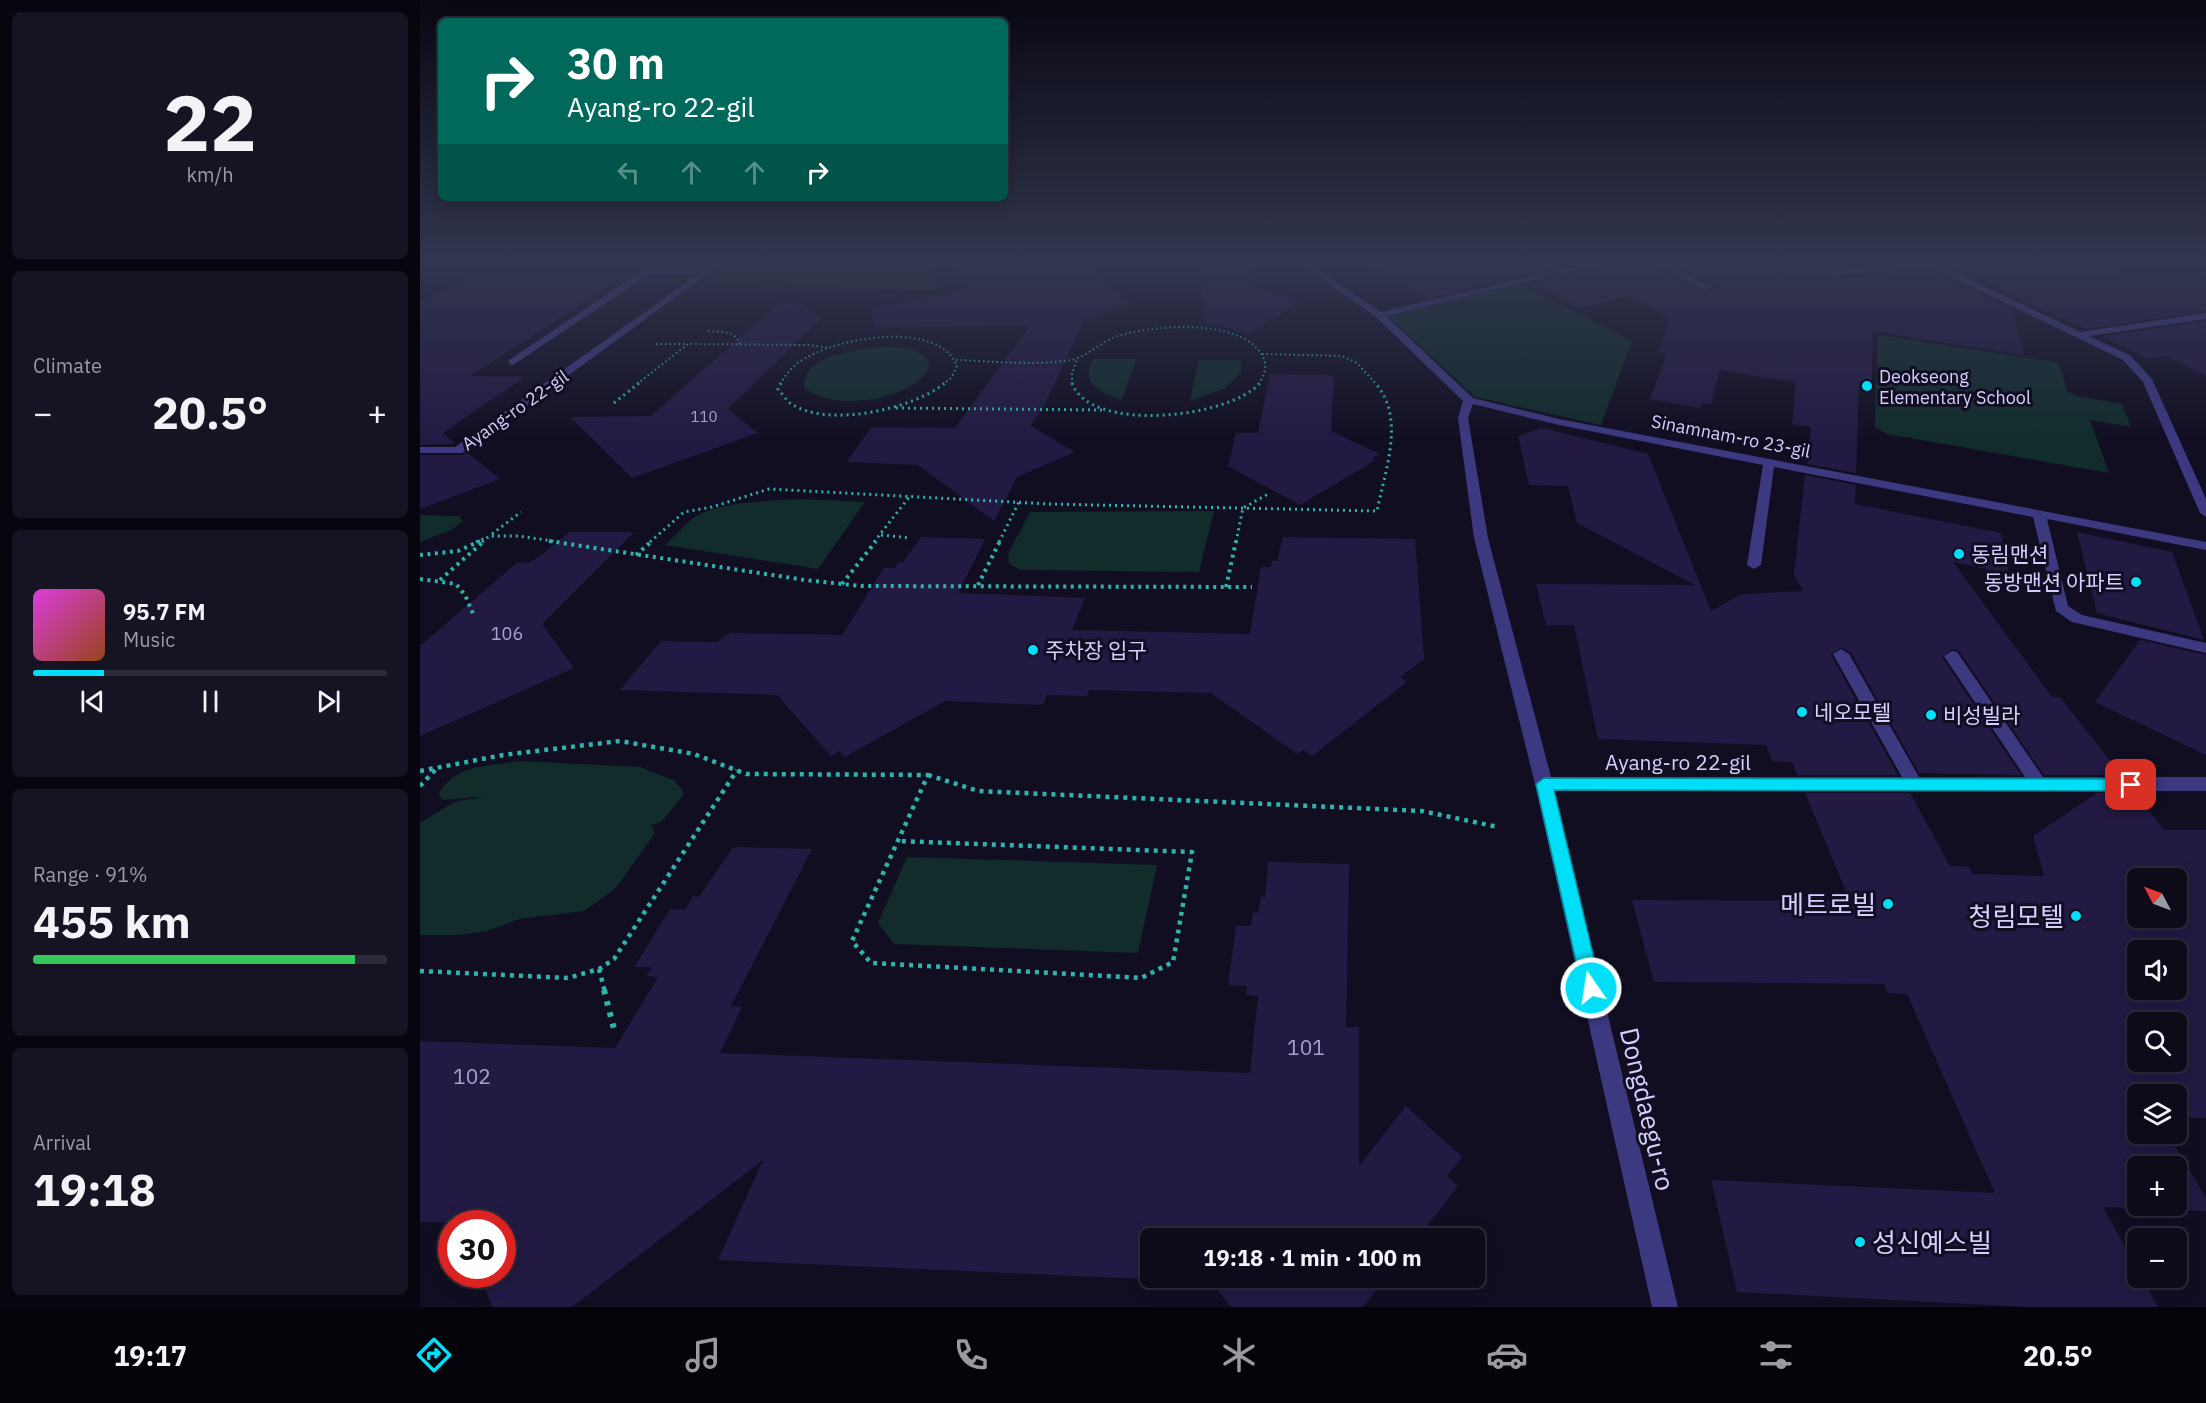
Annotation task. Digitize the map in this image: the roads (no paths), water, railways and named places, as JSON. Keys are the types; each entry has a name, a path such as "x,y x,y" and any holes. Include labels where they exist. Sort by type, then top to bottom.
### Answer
{"street":[{"path":"513,362 576,320"},
{"name":"Ayang-ro 22-gil","path":"420,450 458,451 641,320"},
{"name":"Sinamnam-ro 23-gil","path":"1384,320 1469,400 1559,422 2206,546"},
{"path":"2052,320 2127,358 2148,381 2206,513"},
{"path":"2082,334 2178,320"},
{"path":"1469,400 1463,418 1481,538 1544,784"},
{"path":"1754,566 1769,462"},
{"path":"2039,514 2061,608 2077,619 2206,648"},
{"path":"1841,654 1915,785"},
{"path":"1952,656 2039,785"},
{"name":"Ayang-ro 22-gil","path":"1544,784 2206,784"},
{"name":"Dongdaegu-ro","path":"1544,784 1665,1307"}],"place":[{"name":"Deokseong Elementary School","path":"1867,386"},
{"name":"동림맨션","path":"1959,554"},
{"name":"동방맨션 아파트","path":"2136,582"},
{"name":"주차장 입구","path":"1033,650"},
{"name":"네오모텔","path":"1802,712"},
{"name":"비성빌라","path":"1931,715"},
{"name":"메트로빌","path":"1888,904"},
{"name":"청림모텔","path":"2076,916"},
{"name":"성신예스빌","path":"1860,1242"}]}
